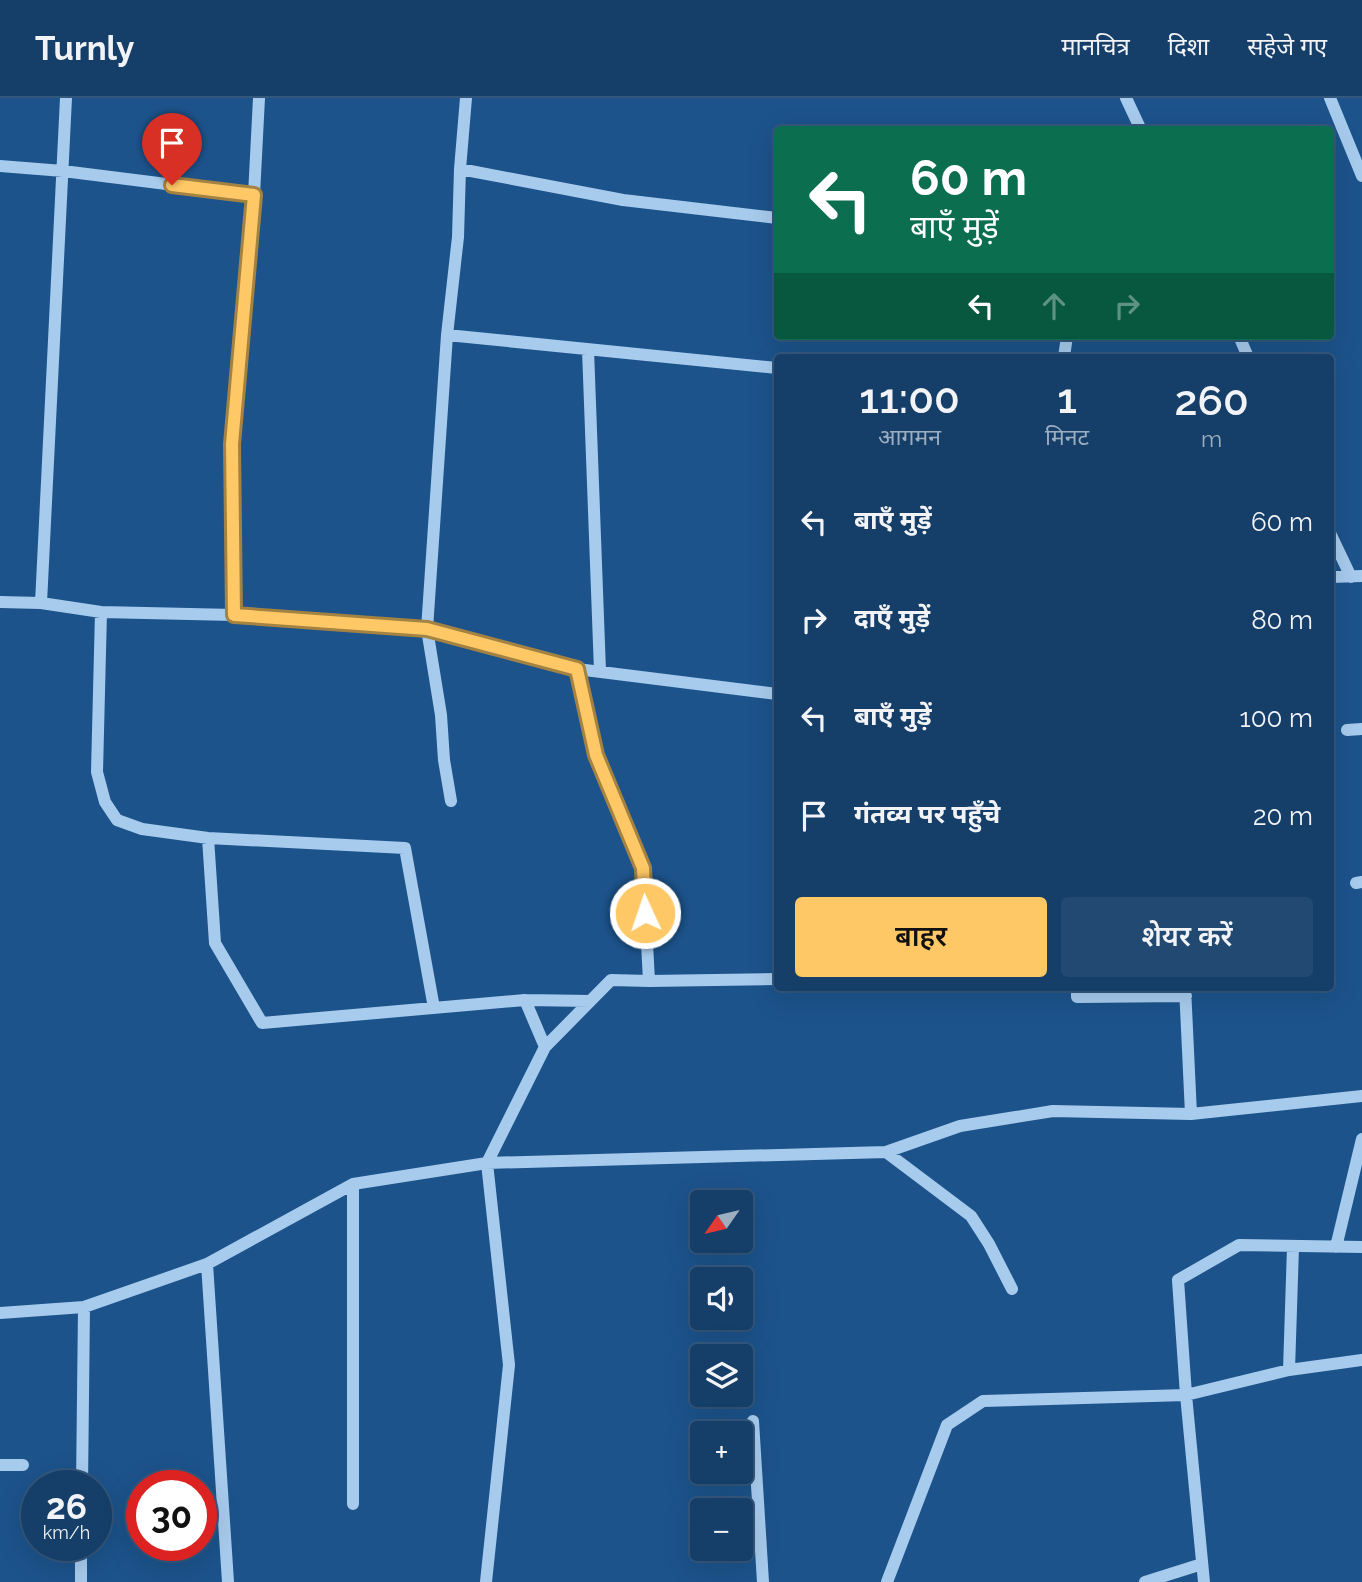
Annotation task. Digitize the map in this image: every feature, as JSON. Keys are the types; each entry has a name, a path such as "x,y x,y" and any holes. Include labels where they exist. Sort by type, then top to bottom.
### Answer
{"street":[{"path":"41,603 66,98"},
{"path":"234,615 232,444 254,195 259,98"},
{"path":"451,801 427,629 447,335 458,237 466,98"},
{"path":"1126,98 1139,126"},
{"path":"1330,98 1362,176"},
{"path":"0,166 63,171 254,195"},
{"path":"460,169 623,201 774,218"},
{"path":"447,335 774,368"},
{"path":"588,350 600,671"},
{"path":"1334,540 1356,577"},
{"path":"1334,577 1356,577"},
{"path":"0,602 41,603 101,612 234,615 427,629 577,669 774,694"},
{"path":"101,612 97,772 104,802 117,820 142,830 208,838 405,848 433,1008"},
{"path":"577,669 596,755 643,868 649,981"},
{"path":"1347,730 1362,729"},
{"path":"208,838 215,943 261,1023 525,1000 590,1001"},
{"path":"486,1582 509,1365 487,1163 545,1046 611,980 774,979"},
{"path":"1077,991 1077,997 1186,991 1191,1114"},
{"path":"525,1000 545,1046"},
{"path":"0,1313 84,1307 207,1264 353,1184 487,1163 886,1152 960,1126 1053,1111 1191,1114 1362,1096"},
{"path":"1336,1247 1362,1139"},
{"path":"886,1152 971,1216 1012,1289"},
{"path":"353,1184 353,1504"},
{"path":"1204,1582 1178,1280 1238,1245 1362,1247"},
{"path":"1289,1370 1293,1247"},
{"path":"207,1264 228,1582"},
{"path":"82,1470 84,1307"},
{"path":"887,1582 947,1425 982,1401 1186,1395 1289,1370 1362,1360"},
{"path":"753,1421 763,1582"},
{"path":"0,1465 23,1465"},
{"path":"81,1561 81,1582"},
{"path":"1145,1582 1202,1564"}],"route":[{"path":"172,185 254,195 232,444 234,615 427,629 577,669 596,755 643,868 645,913"}]}
